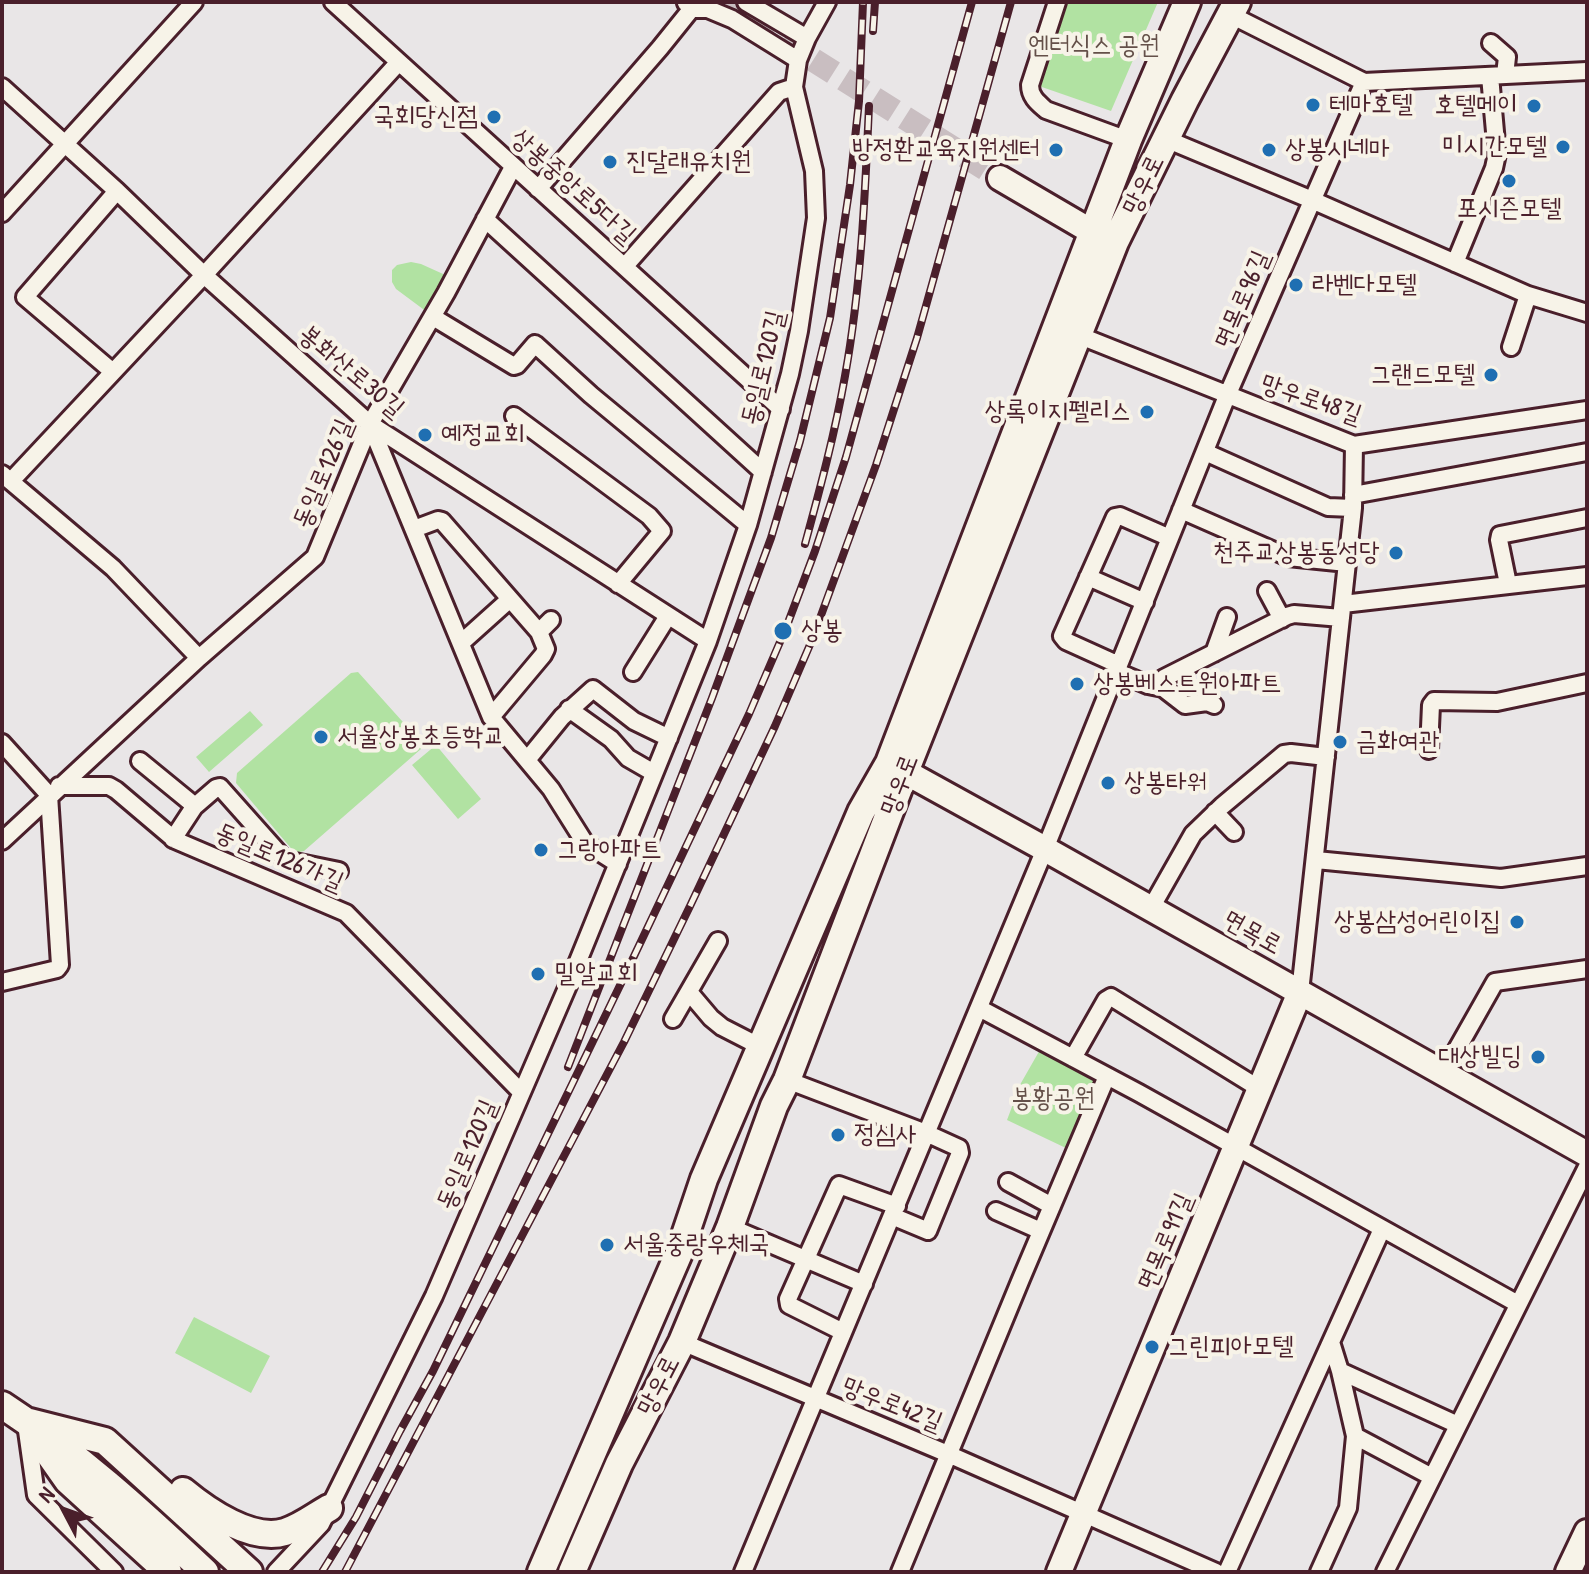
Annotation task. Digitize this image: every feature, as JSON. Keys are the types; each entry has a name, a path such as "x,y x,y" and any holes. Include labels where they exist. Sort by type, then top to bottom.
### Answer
{"main road":[{"name":"망우로","path":"541,1572 679,1253 704,1179 861,812 897,768 1078,335 1128,140 1187,2"},
{"name":"망우로","path":"572,1572 619,1464 682,1342 730,1227 774,1106 787,1080 897,768 1105,238 1166,139 1234,9"},
{"path":"1000,178 1105,238"},
{"name":"면목로","path":"897,768 1587,1154"},
{"name":"면목로91길","path":"1059,1572 1300,992"},
{"path":"2,1405 102,1478 205,1572"},
{"path":"26,1421 129,1449 146,1459 198,1504 234,1525 258,1532 285,1532 329,1508"},
{"path":"26,1421 68,1481 168,1572"},
{"path":"105,1441 249,1572"},
{"path":"1568,1572 1587,1532"}],"street":[{"path":"2,213 194,2"},
{"name":"상봉중앙로5다길","path":"333,2 781,409"},
{"path":"746,2 807,38"},
{"name":"동일로120길","path":"276,1572 316,1530 329,1508 434,1296 570,981 708,641 748,525 781,409 799,331 816,218 814,171 794,87 798,60 827,2"},
{"path":"1057,2 1030,85 1031,94 1046,110 1128,140"},
{"path":"538,189 701,5 739,23 798,60"},
{"path":"1234,9 1364,82 1587,71"},
{"path":"1455,263 1497,154 1498,76 1507,57 1491,43"},
{"path":"199,658 113,568 6,478 113,372 399,62"},
{"name":"면목로96길","path":"743,1572 1045,849 1227,396 1364,82"},
{"name":"봉화산로30길","path":"2,87 370,424 708,641"},
{"path":"625,266 779,92 794,87"},
{"path":"1166,139 1528,295 1587,313"},
{"name":"동일로126길","path":"2,841 199,658 315,557 370,424 433,317 513,167"},
{"path":"113,372 25,297 117,191"},
{"path":"485,219 763,472"},
{"path":"1511,347 1528,295"},
{"path":"433,317 514,366 535,344 591,395 748,525"},
{"name":"망우로48길","path":"1078,335 1354,445 1587,410"},
{"path":"514,416 649,516 662,530 618,584"},
{"path":"370,424 491,717 551,789 585,843 618,864"},
{"path":"1300,992 1347,563 1354,445"},
{"path":"1205,452 1328,507 1587,452"},
{"path":"1181,510 1288,557 1347,563"},
{"path":"1170,538 1120,516 1115,517 1062,636 1148,685 1163,688 1185,705 1207,702 1214,705"},
{"path":"1508,584 1500,535 1587,518"},
{"path":"414,529 440,520 510,599 545,626 546,649 543,655 491,717"},
{"path":"1155,685 1294,614 1342,611 1508,584 1587,576"},
{"path":"1088,577 1145,602"},
{"path":"1267,591 1282,619"},
{"path":"461,643 510,599"},
{"path":"633,672 668,616"},
{"path":"1214,653 1227,617"},
{"path":"1429,750 1431,705 1434,701 1497,702 1587,683"},
{"path":"527,760 569,709 593,689 634,721 669,738"},
{"path":"569,709 611,739 628,758 654,773"},
{"path":"2,743 54,791 60,965 57,969 2,982"},
{"path":"1151,908 1188,839 1215,812 1284,754 1326,757"},
{"path":"140,761 195,806"},
{"name":"동일로126가길","path":"54,791 109,786 173,839 346,913 521,1092"},
{"path":"173,839 195,806 216,788 222,787 285,860 339,871"},
{"path":"1215,812 1234,832"},
{"path":"1316,860 1501,878 1587,866"},
{"path":"673,1019 718,941"},
{"path":"1444,1072 1495,982 1587,969"},
{"path":"689,992 722,1027 761,1047"},
{"path":"1073,1058 1106,1000 1111,997 1260,1089"},
{"path":"979,1008 1518,1304"},
{"path":"900,1572 1107,1076"},
{"path":"787,1080 926,1133 960,1150 928,1231 839,1185 788,1299 789,1305 843,1332"},
{"path":"1385,1572 1587,1167"},
{"path":"1008,1182 1052,1206"},
{"path":"996,1211 1041,1231"},
{"path":"730,1227 864,1284"},
{"path":"1227,1572 1382,1229"},
{"name":"망우로42길","path":"682,1342 1084,1512 1216,1572"},
{"path":"1319,1572 1348,1508 1355,1436 1331,1342"},
{"path":"1340,1371 1458,1425"},
{"path":"26,1421 36,1495 106,1570"},
{"path":"1355,1436 1432,1477"}],"green space":[{"name":"엔터식스 공원","path":"1064,2 1158,2 1111,111 1039,86"},
{"path":"411,262 452,278 431,315 396,289 392,282 392,270 397,265"},
{"path":"358,672 420,741 421,749 304,851 295,853 236,783 237,773 351,673"},
{"path":"250,711 263,725 209,772 196,757"},
{"path":"436,745 481,799 458,819 412,765"},
{"name":"봉황공원","path":"1041,1048 1102,1078 1068,1149 1007,1120 1021,1083"},
{"path":"194,1317 270,1356 251,1393 175,1353"}],"tunnel":[{"path":"722,2 1000,178"}],"railway":[{"path":"568,1067 712,698 771,538 800,441 830,318 850,185 859,101 863,2"},
{"path":"873,31 875,2"},
{"path":"322,1572 356,1517 433,1371 626,973 749,714 786,628 846,457 972,2"},
{"path":"345,1572 624,1042 775,726 812,640 876,465 917,338 1011,2"},
{"path":"805,544 832,440 855,309 869,106"}],"place":[{"name":"테마호텔","path":"1313,105"},
{"name":"호텔메이","path":"1534,106"},
{"name":"국회당신점","path":"494,117"},
{"name":"미시간모텔","path":"1563,147"},
{"name":"방정환교육지원센터","path":"1056,150"},
{"name":"상봉시네마","path":"1269,150"},
{"name":"진달래유치원","path":"610,162"},
{"name":"포시즌모텔","path":"1509,181"},
{"name":"라벤다모텔","path":"1296,285"},
{"name":"그랜드모텔","path":"1491,375"},
{"name":"상록이지펠리스","path":"1147,412"},
{"name":"예정교회","path":"425,435"},
{"name":"천주교상봉동성당","path":"1396,553"},
{"name":"상봉","path":"783,631"},
{"name":"상봉베스트원아파트","path":"1077,684"},
{"name":"서울상봉초등학교","path":"321,737"},
{"name":"금화여관","path":"1340,742"},
{"name":"상봉타워","path":"1108,783"},
{"name":"그랑아파트","path":"541,850"},
{"name":"상봉삼성어린이집","path":"1517,922"},
{"name":"밀알교회","path":"538,974"},
{"name":"대상빌딩","path":"1538,1057"},
{"name":"정심사","path":"838,1135"},
{"name":"서울중랑우체국","path":"607,1245"},
{"name":"그린피아모텔","path":"1152,1347"}]}
